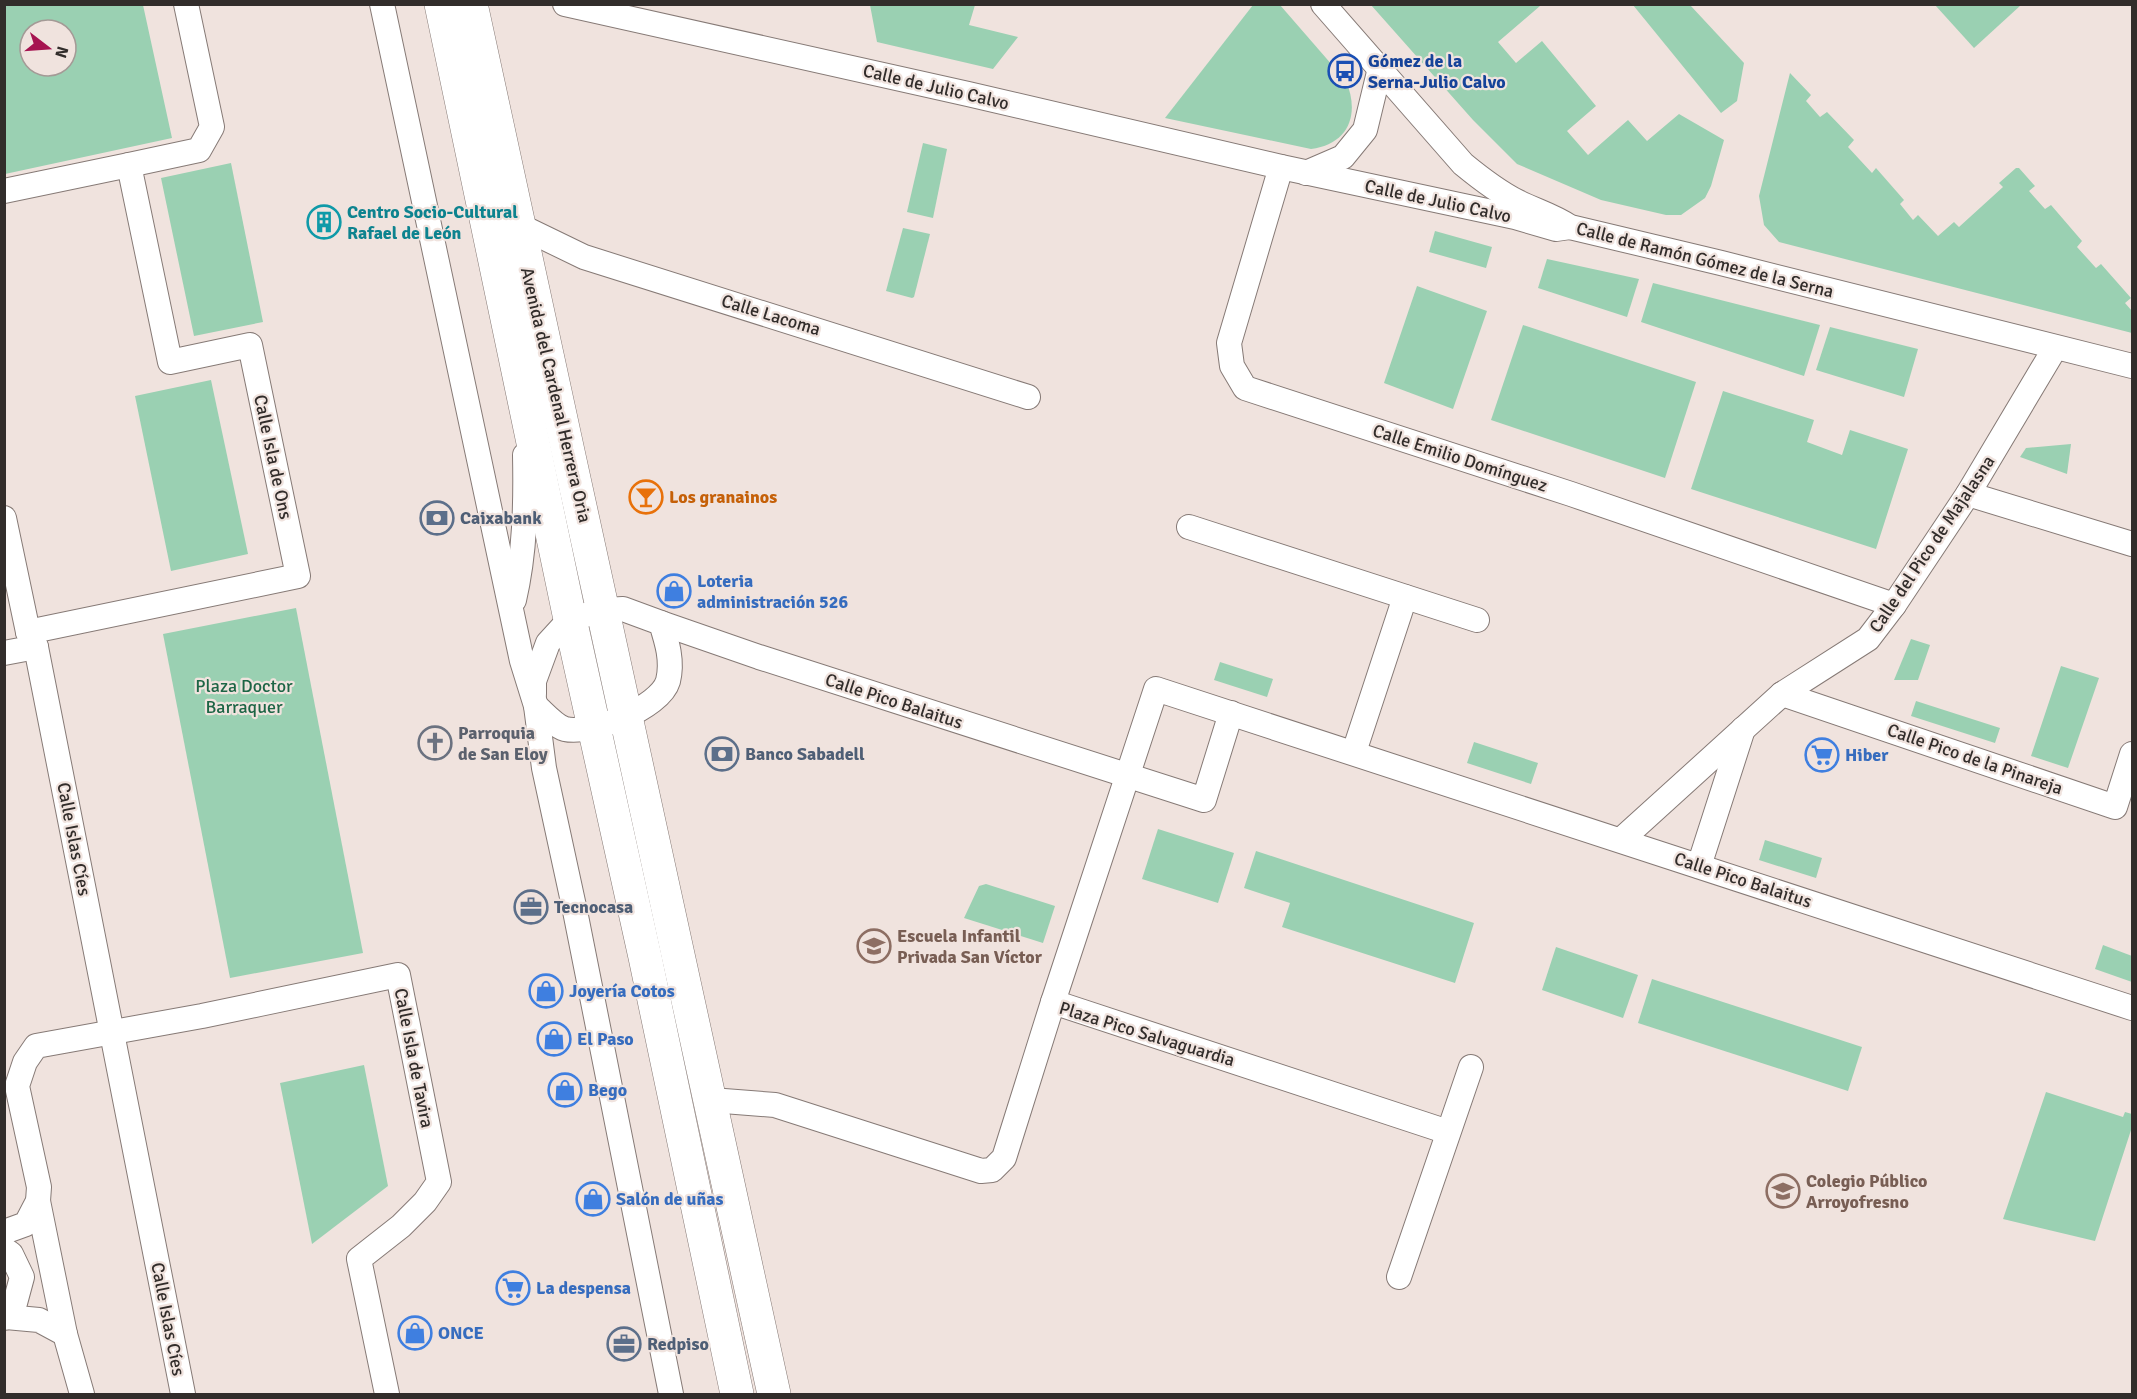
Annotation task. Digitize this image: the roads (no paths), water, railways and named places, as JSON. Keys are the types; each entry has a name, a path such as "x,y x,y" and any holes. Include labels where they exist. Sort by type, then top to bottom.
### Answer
{"main road":[{"name":"Avenida del Cardenal Herrera Oria","path":"441,4 570,619 645,957 737,1395"},
{"name":"Avenida del Cardenal Herrera Oria","path":"471,4 774,1395"}],"street":[{"path":"4,191 199,150 212,127 186,4"},
{"name":"Avenida del Cardenal Herrera Oria","path":"382,4 522,661 535,701"},
{"name":"Calle de Julio Calvo","path":"565,4 1281,167 1515,217 1556,229 1570,227"},
{"name":"Calle de Ramón Gómez de la Serna","path":"1323,4 1463,164 1518,202 1570,227 1721,262 2133,366"},
{"path":"1306,172 1343,157 1365,130 1380,68"},
{"name":"Calle Isla de Ons","path":"32,639 298,576 249,345 170,362 129,165"},
{"name":"Calle Emilio Domínguez","path":"1281,167 1229,343 1232,366 1245,388 1571,494 1894,605"},
{"name":"Calle Lacoma","path":"518,225 584,257 1028,397"},
{"name":"Calle del Pico de Majalasna","path":"1621,840 1782,694 1868,639 1894,605 1968,494 2055,348"},
{"name":"Avenida del Cardenal Herrera Oria","path":"511,609 518,580 526,498 525,402"},
{"path":"1968,494 2133,544"},
{"name":"Calle Islas Cíes","path":"4,518 32,639 183,1395"},
{"path":"1189,527 1477,620"},
{"path":"1354,752 1404,597"},
{"path":"535,701 562,728 580,730 594,728 653,702 668,684 670,664 661,623 623,609 604,610 570,619"},
{"name":"Avenida del Cardenal Herrera Oria","path":"570,619 548,643 534,681 535,701 544,768 671,1395"},
{"name":"Calle Pico Balaitus","path":"661,623 759,657 1204,800 1231,713"},
{"path":"4,653 32,639"},
{"name":"Calle Pico Balaitus","path":"1053,1002 1156,689 2133,1008"},
{"name":"Calle Pico de la Pinareja","path":"1782,694 2115,807 2133,754"},
{"path":"1699,866 1744,727"},
{"name":"Calle Isla de Tavira","path":"111,1032 213,1014 398,975 439,1182 425,1202 401,1226 359,1259 387,1395"},
{"name":"Plaza Pico Salvaguardia","path":"711,1100 775,1105 981,1171 992,1170 1004,1158 1053,1002 1448,1132"},
{"path":"82,1395 66,1334 38,1201 39,1187 17,1086 25,1062 36,1046 111,1032"},
{"path":"1399,1277 1471,1067"},
{"path":"4,1232 26,1224 38,1201"},
{"path":"4,1249 11,1254 22,1277 15,1303 5,1317"},
{"path":"5,1317 39,1320 66,1334"}],"place":[{"name":"Gómez de la Serna-Julio Calvo","path":"1345,71"},
{"name":"Centro Socio-Cultural Rafael de León","path":"324,222"},
{"name":"Los granainos","path":"646,497"},
{"name":"Caixabank","path":"437,518"},
{"name":"Loteria administración 526","path":"674,591"},
{"name":"Parroquia de San Eloy","path":"435,743"},
{"name":"Banco Sabadell","path":"722,754"},
{"name":"Hiber","path":"1822,755"},
{"name":"Tecnocasa","path":"531,907"},
{"name":"Escuela Infantil Privada San Víctor","path":"874,946"},
{"name":"Joyería Cotos","path":"546,991"},
{"name":"El Paso","path":"554,1039"},
{"name":"Bego","path":"565,1090"},
{"name":"Colegio Público Arroyofresno","path":"1783,1191"},
{"name":"Salón de uñas","path":"593,1199"},
{"name":"La despensa","path":"513,1288"},
{"name":"ONCE","path":"415,1333"},
{"name":"Redpiso","path":"624,1344"}],"park label":[{"name":"Plaza Doctor Barraquer","path":"244,696"}]}
